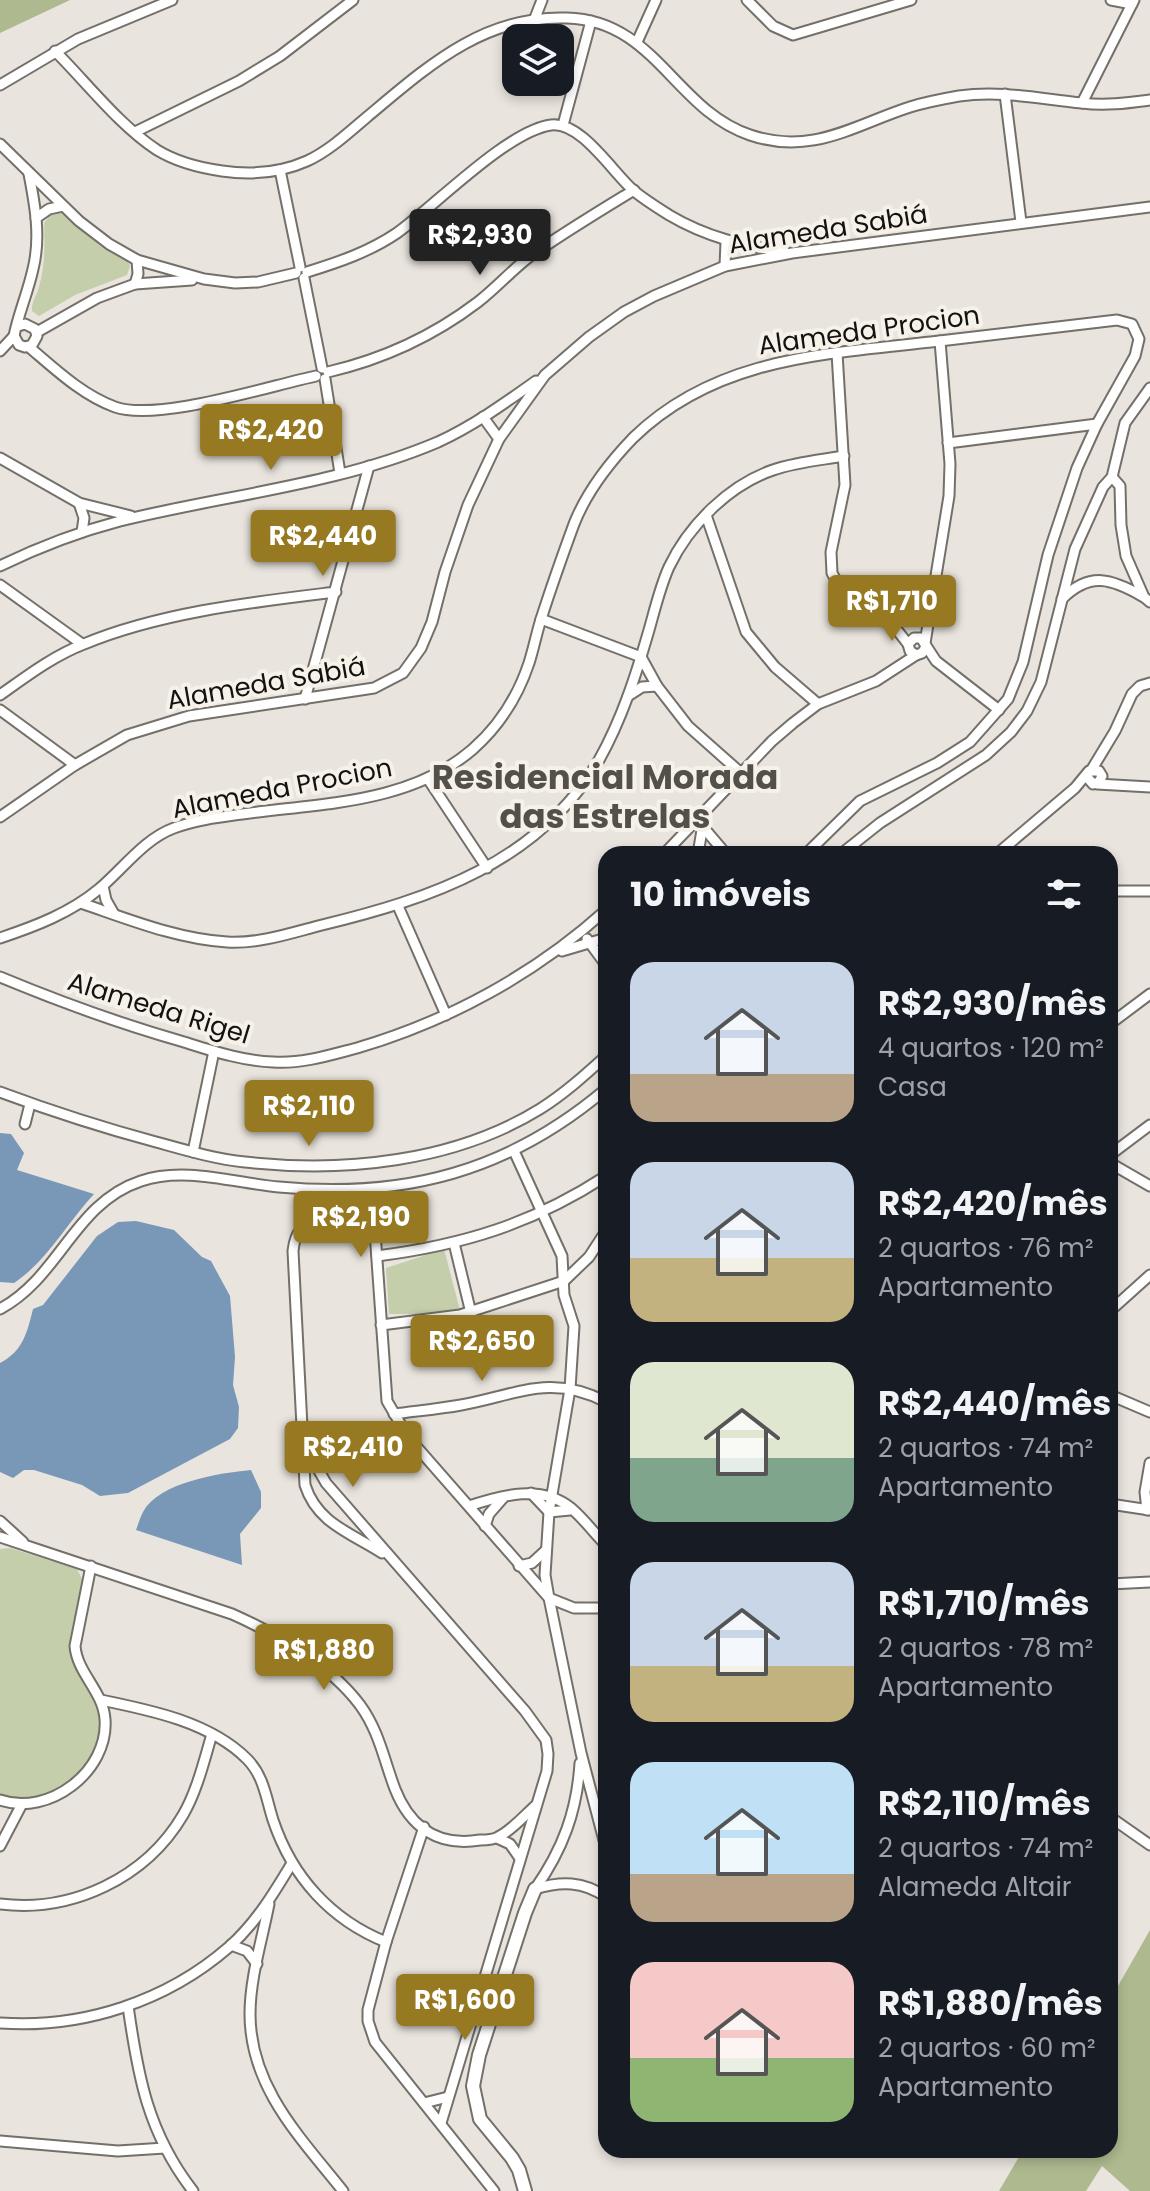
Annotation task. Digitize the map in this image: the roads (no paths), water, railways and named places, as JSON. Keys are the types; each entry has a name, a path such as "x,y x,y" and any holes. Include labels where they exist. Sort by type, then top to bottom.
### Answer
{"street":[{"path":"2,86 55,51 106,26 172,0"},
{"path":"535,18 542,0"},
{"path":"637,42 656,0"},
{"path":"747,0 773,26 793,35 911,0"},
{"path":"1082,103 1133,2 1111,0"},
{"path":"135,132 239,81 280,56 351,1"},
{"path":"55,51 158,151 208,169 258,173 307,161 329,148 405,85 464,43 507,24 535,18 591,21 637,42 710,115 726,126 753,136 787,142 832,138 910,107 936,100 985,94 1082,103 1118,104 1150,100"},
{"path":"563,125 591,21"},
{"path":"1005,94 1021,222"},
{"path":"37,332 97,298 135,284 204,279 258,282 346,261 394,235 478,167 517,140 535,129 563,125 579,134 634,190 669,215 726,242 792,253"},
{"path":"0,144 63,206 109,244 137,260 204,279"},
{"path":"280,170 323,374 340,473"},
{"path":"0,351 14,336 18,326 34,266 36,218 29,174"},
{"path":"14,336 19,345 29,347 93,397 138,412 180,407 323,374 377,359 436,331 480,300 547,245 634,190"},
{"path":"36,218 49,209 63,206"},
{"name":"Alameda Sabiá","path":"0,817 75,765 127,735 155,725 189,716 374,688 389,683 411,664 432,622 468,505 499,439 545,375 624,312 725,266 792,253 1150,207"},
{"path":"725,266 726,242"},
{"path":"135,284 137,260"},
{"name":"Alameda Procion","path":"0,938 54,918 81,903 152,840 177,827 221,817 385,793 428,779 473,749 500,721 514,699 529,664 575,521 608,465 648,424 679,401 728,376 768,364 837,353 1117,320 1132,324 1138,333 1135,356 1097,424"},
{"path":"18,326 29,324 37,332"},
{"path":"29,347 35,343 37,332"},
{"path":"672,846 772,741 818,704 876,681 896,668 917,646 928,616 948,516 948,443 940,341"},
{"path":"837,353 844,456 843,502 831,552 832,573 846,591 999,710"},
{"path":"0,566 82,532 369,466 439,441 483,417 545,375"},
{"path":"851,846 880,823 986,755 1011,732 1027,711 1041,682 1060,601 1085,525 1103,487 1112,477 1125,423 1150,388"},
{"path":"483,417 499,439"},
{"path":"948,443 1097,424"},
{"path":"814,846 860,801 970,742 1015,687 1048,555 1077,468 1097,424"},
{"path":"81,903 193,937 246,942 398,906 436,893 487,868 562,810 597,763 628,696 670,566 706,515 744,484 759,476 794,464 844,456"},
{"path":"0,458 79,503 138,517"},
{"path":"305,699 369,466"},
{"path":"1112,477 1121,491 1121,525 1126,556 1147,600"},
{"path":"79,503 84,518 82,532"},
{"path":"706,515 746,632 775,667 818,704"},
{"path":"689,536 705,535 714,541"},
{"path":"1060,601 1079,585 1099,581 1118,582 1147,600"},
{"path":"0,585 82,644"},
{"path":"0,695 82,644 125,629 175,617 336,592"},
{"path":"541,619 641,657 657,686 688,726 741,773"},
{"path":"1006,846 1075,788 1095,777 1132,694 1140,686 1150,683"},
{"path":"628,696 642,687 657,686"},
{"path":"0,710 75,765"},
{"path":"1095,777 1117,785 1150,787"},
{"path":"428,779 487,868"},
{"path":"701,846 705,812"},
{"path":"687,830 702,831 716,846"},
{"path":"103,886 114,914"},
{"path":"1118,892 1150,891"},
{"path":"398,906 446,1015"},
{"name":"Alameda Rigel","path":"0,977 121,1024 214,1051 251,1060 296,1062 373,1043 446,1015 505,985 555,953 598,917"},
{"path":"585,929 588,943 598,955"},
{"path":"555,953 598,940"},
{"path":"1118,1018 1150,994"},
{"path":"193,1152 214,1051"},
{"path":"0,1092 30,1104 193,1152 244,1162 296,1165 389,1161 424,1155 506,1127 569,1089 598,1063"},
{"path":"0,1309 22,1294 47,1268 94,1207 123,1187 162,1176 192,1176 281,1187 372,1190 460,1173 514,1151 565,1121 598,1095"},
{"path":"25,1124 30,1104"},
{"path":"1118,1149 1150,1125"},
{"path":"514,1151 562,1256 564,1295 574,1326 570,1389 551,1496 545,1551 553,1627 598,1823"},
{"path":"1118,1168 1150,1186"},
{"path":"377,1256 454,1243 501,1230 541,1214 598,1181"},
{"path":"372,1190 384,1386 394,1414 408,1437 519,1566 549,1598 574,1608"},
{"path":"327,1222 301,1228 295,1235 304,1474 310,1498 324,1518 392,1559"},
{"path":"454,1243 471,1313"},
{"path":"381,1325 431,1321 471,1313 564,1281 589,1257 598,1243"},
{"path":"1118,1304 1150,1275"},
{"path":"0,1301 22,1294"},
{"path":"394,1414 462,1405 541,1387 570,1389 598,1399"},
{"path":"1118,1398 1150,1412"},
{"path":"302,1426 318,1469 361,1523 525,1711 546,1740 547,1771 538,1804 519,1857 441,2123"},
{"path":"1118,1505 1149,1510 1145,1492 1150,1463"},
{"path":"304,1474 318,1469"},
{"path":"469,1506 531,1493 551,1496 574,1510 598,1536"},
{"path":"531,1493 549,1512"},
{"path":"485,1526 493,1507 503,1498"},
{"path":"549,1512 574,1510"},
{"path":"0,1521 28,1547"},
{"path":"352,1534 361,1523"},
{"path":"0,1537 232,1614 294,1647 346,1688 359,1704 373,1725 395,1790 411,1818 431,1836 467,1842 497,1838 538,1804"},
{"path":"519,1566 532,1563 545,1551"},
{"path":"0,1800 22,1804 50,1798 81,1779 92,1764 106,1720 101,1700 76,1659 75,1646 91,1566"},
{"path":"1118,1584 1150,1582"},
{"path":"553,1627 564,1610 598,1608"},
{"path":"101,1700 135,1707 212,1734 235,1749 255,1769 266,1791 280,1838 292,1863 310,1888 336,1914 363,1933 386,1942"},
{"path":"0,1904 55,1903 84,1896 131,1871 168,1836 183,1814 212,1734"},
{"path":"525,2191 512,2158 480,2119 473,2086 479,2055 525,1913 535,1889 563,1845 574,1813 581,1753"},
{"path":"0,1846 22,1804"},
{"path":"574,1813 595,1813"},
{"path":"1118,1823 1150,1845"},
{"path":"424,1827 386,1942 368,2010 368,2021 375,2042 494,2191"},
{"path":"497,1838 510,1844 519,1857"},
{"path":"0,2023 46,2023 76,2019 128,2006 180,1981 231,1945 271,1898 292,1863"},
{"path":"535,1889 571,1883 598,1892"},
{"path":"271,1898 253,1982 250,2025 256,2060 280,2112 343,2191"},
{"path":"231,1945 247,1951 257,1964"},
{"path":"128,2006 142,2090 165,2148 193,2191"},
{"path":"424,2103 448,2097"},
{"path":"0,2141 118,2151 165,2148"}],"water":[{"path":"0,1133 11,1134 24,1153 17,1170 94,1194 47,1252 14,1283 0,1282"},
{"path":"136,1221 174,1230 202,1257 211,1261 230,1296 238,1428 230,1439 128,1493 100,1496 82,1485 34,1470 24,1470 13,1478 0,1472 0,1363 19,1347 33,1309 43,1305 97,1236 118,1222"},
{"path":"251,1470 261,1492 261,1508 240,1534 242,1565 136,1530 143,1512 162,1493 191,1481"}],"district":[{"name":"Residencial Morada das Estrelas","path":"605,796"}]}
